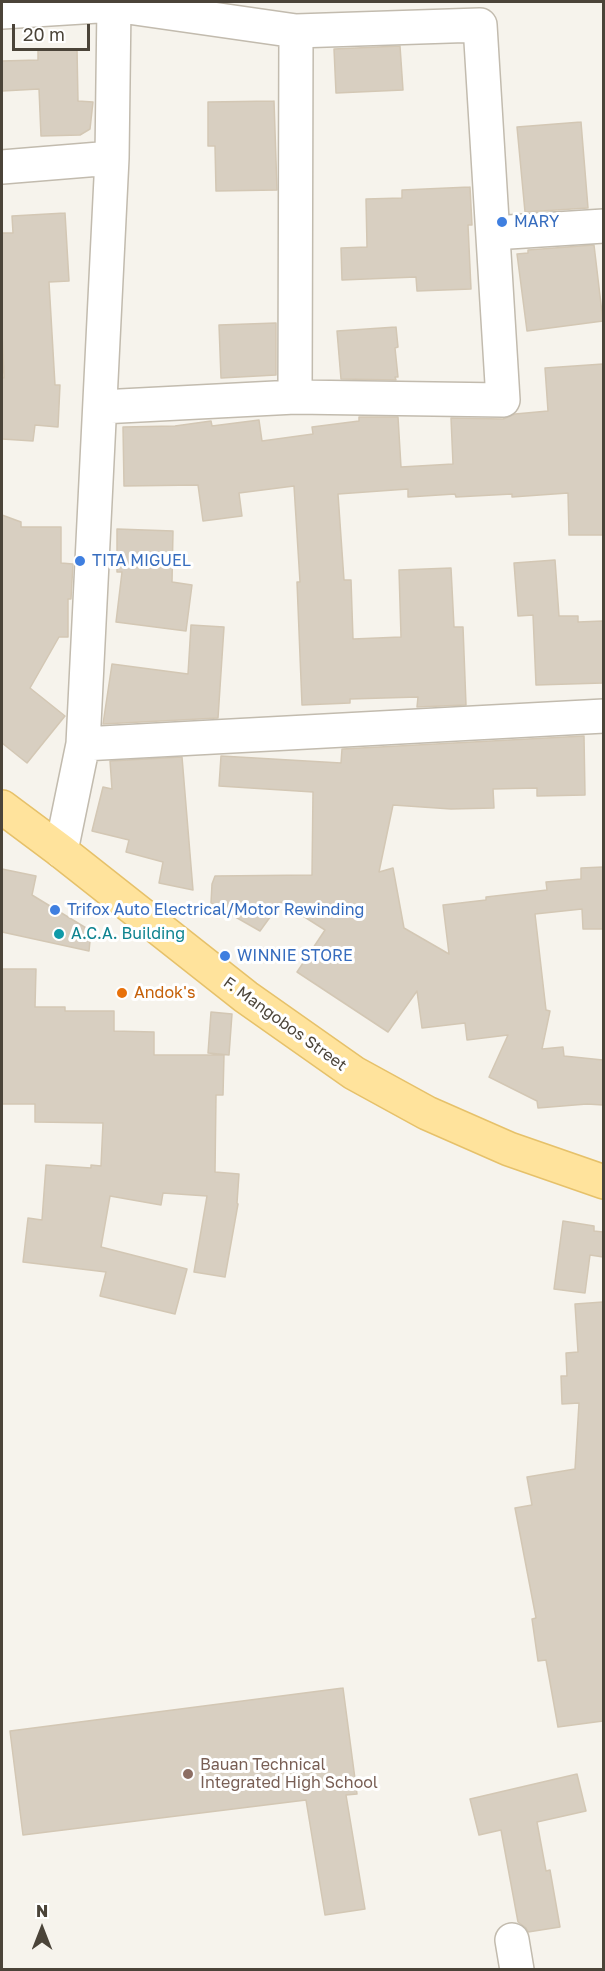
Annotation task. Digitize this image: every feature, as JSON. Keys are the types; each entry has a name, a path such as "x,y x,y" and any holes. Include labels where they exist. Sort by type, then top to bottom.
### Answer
{"main road":[{"name":"F. Mangobos Street","path":"2,807 246,997 354,1073 427,1113 509,1149 603,1182"}],"street":[{"path":"2,12 114,5 296,31 480,25 503,400 295,397 101,407"},
{"path":"61,851 83,744 112,158 114,5"},
{"path":"295,397 296,31"},
{"path":"2,167 112,158"},
{"path":"493,232 603,226"},
{"path":"83,744 603,716"}],"building":[{"path":"400,46 403,90 336,93 334,49"},
{"path":"77,49 78,101 93,102 90,129 80,135 41,136 39,89 2,91 2,61 38,60 38,50"},
{"path":"274,101 277,190 216,191 215,146 208,146 208,102"},
{"path":"581,122 588,208 525,212 517,127"},
{"path":"470,187 472,225 468,225 471,289 417,291 416,277 342,280 341,248 367,247 366,199 402,198 402,190"},
{"path":"65,213 69,281 49,282 55,385 60,385 58,427 35,425 33,441 2,439 2,377 4,378 2,233 13,233 12,216"},
{"path":"594,245 603,321 527,331 517,254 528,253 528,250"},
{"path":"276,323 276,375 221,378 219,325"},
{"path":"396,327 398,347 395,348 398,377 395,377 396,380 341,379 337,331"},
{"path":"603,364 603,535 569,535 568,493 512,497 512,494 456,497 455,494 408,497 408,489 338,494 344,580 351,580 353,639 401,637 399,570 451,568 454,627 463,627 466,705 417,707 418,697 350,699 350,703 302,705 297,582 300,582 294,486 239,493 242,516 203,521 198,485 124,486 123,427 175,426 211,421 212,426 259,420 262,441 313,434 312,427 359,421 359,417 398,417 401,467 453,464 451,418 503,419 515,414 548,411 545,368"},
{"path":"2,515 21,522 21,527 61,527 61,563 73,564 71,599 68,599 68,637 59,637 30,688 65,716 27,763 2,743"},
{"path":"117,529 173,531 172,582 192,585 186,631 116,622 122,572 117,572"},
{"path":"555,560 559,616 578,616 578,622 603,621 603,683 536,685 533,615 518,616 514,563"},
{"path":"191,625 224,627 218,718 103,724 112,664 188,674"},
{"path":"584,736 585,795 537,796 537,788 493,789 494,808 451,809 393,805 379,872 393,868 404,928 449,954 443,905 547,890 546,882 581,879 581,868 603,867 603,929 583,929 582,909 535,914 546,1010 550,1011 542,1049 563,1047 564,1056 603,1060 603,1105 538,1108 537,1101 489,1077 508,1035 467,1040 465,1023 422,1028 417,991 388,1032 297,972 325,930 281,902 260,931 211,903 215,876 312,875 313,792 219,786 221,756 341,763 342,749"},
{"path":"182,757 193,890 159,883 163,862 126,852 129,840 92,831 103,787 112,789 110,761"},
{"path":"2,869 36,876 32,895 91,931 89,951 2,932"},
{"path":"2,969 36,969 35,1007 65,1007 65,1011 114,1011 114,1031 154,1032 154,1055 224,1055 223,1095 216,1095 215,1172 239,1174 238,1204 225,1277 194,1272 207,1196 163,1193 161,1205 110,1196 101,1247 187,1269 175,1314 100,1296 106,1272 23,1262 28,1218 42,1220 46,1165 91,1168 91,1165 101,1166 103,1123 35,1122 35,1104 2,1104"},
{"path":"211,1012 232,1014 229,1055 208,1053"},
{"path":"563,1221 594,1226 594,1231 603,1232 603,1257 590,1255 585,1293 554,1289"},
{"path":"603,1302 603,1721 558,1727 546,1660 538,1661 532,1619 536,1618 515,1508 532,1505 527,1477 575,1469 579,1403 562,1404 561,1376 567,1376 566,1353 578,1352 575,1304"},
{"path":"343,1688 357,1794 346,1795 365,1909 325,1915 306,1800 23,1835 10,1731"},
{"path":"577,1774 586,1811 537,1822 546,1871 550,1870 560,1927 528,1932 518,1922 501,1830 479,1835 470,1799"}],"place":[{"name":"MARY","path":"502,222"},
{"name":"TITA MIGUEL","path":"80,561"},
{"name":"Trifox Auto Electrical/Motor Rewinding","path":"55,910"},
{"name":"A.C.A. Building","path":"59,934"},
{"name":"WINNIE STORE","path":"225,956"},
{"name":"Andok's","path":"122,993"},
{"name":"Bauan Technical Integrated High School","path":"188,1774"}]}
